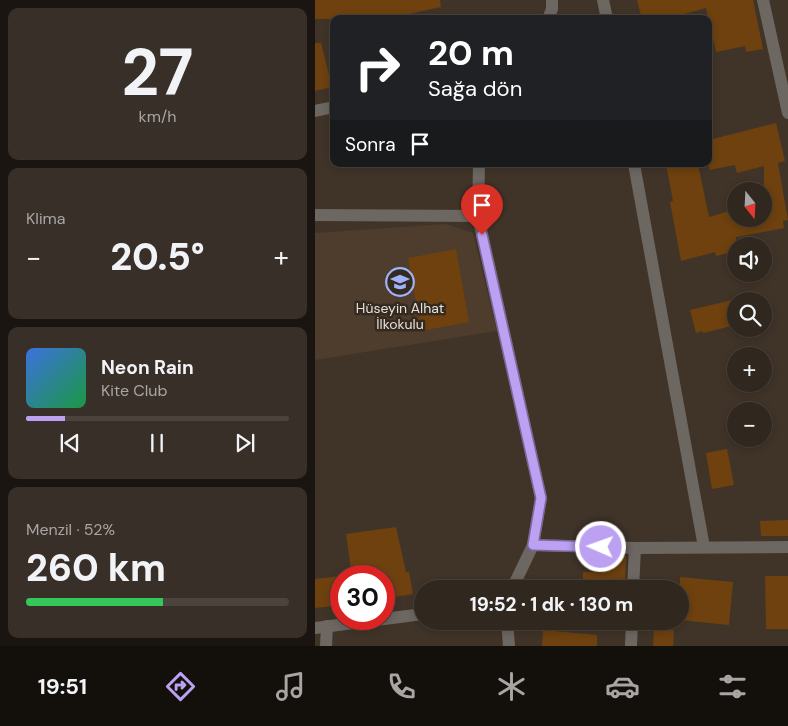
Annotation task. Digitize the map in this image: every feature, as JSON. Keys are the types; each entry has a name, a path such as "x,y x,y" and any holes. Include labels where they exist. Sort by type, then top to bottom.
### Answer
{"street":[{"path":"550,15 553,9 552,0"},
{"path":"603,0 606,15"},
{"path":"763,0 788,113"},
{"path":"315,111 330,108"},
{"path":"479,167 478,216 541,498 533,545 516,580"},
{"path":"634,167 704,547"},
{"path":"315,215 478,216"},
{"path":"533,545 635,548 788,547"},
{"path":"633,580 635,548"},
{"path":"395,618 414,615"},
{"path":"321,627 326,646"},
{"path":"508,630 509,646"},
{"path":"631,646 632,630"}],"shaded area":[{"name":"Hüseyin Alhat İlkokulu","path":"446,224 473,233 497,331 315,360 315,233"}],"building":[{"path":"315,0 440,0 441,7 404,15 330,15 330,19 315,19"},
{"path":"637,0 753,0 763,49 746,52 745,46 716,52 712,34 712,15 708,15 706,8 681,15 641,15"},
{"path":"315,43 321,43 330,79 330,87 315,91"},
{"path":"776,123 785,161 778,163 788,220 783,221 784,228 727,237 727,253 716,256 715,252 681,261 670,202 673,201 667,167 699,167 709,217 727,212 727,228 773,228 773,182 764,182 764,166 737,173 735,165 709,170 709,167 712,167 712,139"},
{"path":"456,249 469,322 421,331 408,258"},
{"path":"727,301 727,327 696,333 690,310"},
{"path":"727,449 734,485 712,489 706,453"},
{"path":"788,520 788,536 761,536 760,521"},
{"path":"396,527 406,572 409,572 413,594 395,597 395,565 350,565 346,534"},
{"path":"607,555 626,556 625,580 583,580 583,572 607,572"},
{"path":"765,576 788,576 788,629 766,629"},
{"path":"330,577 330,606 315,608 315,579"},
{"path":"680,577 733,582 729,625 689,621 689,580 680,580"},
{"path":"543,630 597,635 597,646 542,646"},
{"path":"654,630 674,630 673,646 653,646"}],"place":[{"name":"Hüseyin Alhat İlkokulu","path":"400,282"}],"route":[{"path":"482,235 541,498 533,545 601,547"}]}
